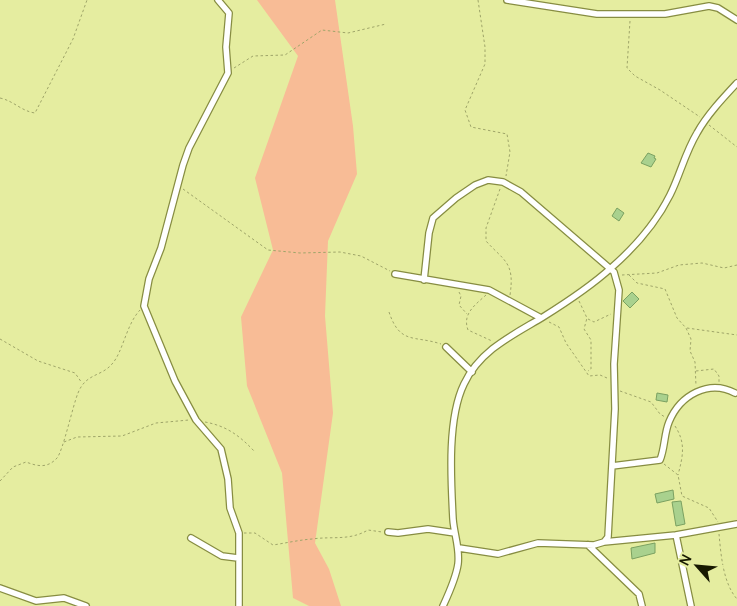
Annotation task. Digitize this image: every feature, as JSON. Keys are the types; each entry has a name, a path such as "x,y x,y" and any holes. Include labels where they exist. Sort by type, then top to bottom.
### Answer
{"street":[{"path":"218,0 229,13 226,47 228,73 189,148 177,184 161,248 149,279 144,306 168,365 196,420 221,449 228,479 230,508 238,533 240,606"},
{"path":"507,0 576,12 630,15 671,13 709,6 718,8 737,20"},
{"path":"442,606 458,565 459,548 455,533 453,465 456,411 464,383 497,345 576,296 611,268 646,232 670,195 688,149 704,121 737,84"},
{"path":"424,280 429,233 436,214 475,185 488,180 503,182 522,192 539,205 581,245 611,268 616,275 619,290 619,310 614,380 612,466 609,529 608,537 604,542"},
{"path":"395,274 489,290 541,318"},
{"path":"446,347 472,372"},
{"path":"612,466 660,460 670,419 687,398 698,390 720,387 736,394"},
{"path":"459,548 498,554 538,542 588,545 676,535 737,524"},
{"path":"388,532 405,533 428,529 455,533"},
{"path":"676,535 691,606"},
{"path":"191,538 222,556 238,558"},
{"path":"588,545 639,594 642,606"},
{"path":"0,588 36,601 64,598 86,606"}],"path":[{"path":"0,98 10,100 24,112 35,113 73,39 87,0"},
{"path":"478,0 485,47 485,64 465,110 471,127 506,134 510,152 503,182 494,203 485,236 486,241 506,260 512,286 510,301"},
{"path":"630,15 627,68 635,76 660,90 704,121 737,147"},
{"path":"228,73 253,56 285,55 322,30 348,33 386,24"},
{"path":"177,184 268,250 300,253 340,252 361,256 395,274"},
{"path":"616,275 629,276 657,273 679,265 702,263 724,268 737,265"},
{"path":"629,276 637,283 665,289 677,318 686,328 691,339 690,351 698,390"},
{"path":"453,284 461,296 459,305 467,314"},
{"path":"489,290 467,314 465,319 468,330 484,336 497,345"},
{"path":"576,296 587,318 594,322 619,310"},
{"path":"0,481 13,468 26,462 36,466 46,466 57,457 70,414 82,384 88,378 112,364 135,316 144,306"},
{"path":"388,312 394,326 401,334 439,343 446,347"},
{"path":"541,318 559,327 566,342 589,376 600,375 614,380"},
{"path":"586,371 591,369 592,358 591,340 584,329 587,318"},
{"path":"686,328 720,331 728,336 737,335"},
{"path":"0,340 38,362 75,373 82,384"},
{"path":"695,372 714,369 719,376 720,387"},
{"path":"615,390 651,402 660,414 670,419 682,438 682,458 678,476"},
{"path":"63,442 77,436 122,436 156,423 196,420 226,428 238,435 255,452"},
{"path":"238,533 255,533 273,545 311,539 360,536 368,530 388,532"}],"shaded area":[{"path":"257,0 335,0 353,126 357,174 328,241 325,316 333,413 315,543 329,569 341,606 309,606 293,598 282,473 247,386 241,317 273,250 255,178 298,56"}],"building":[{"path":"648,153 655,156 654,158 656,159 651,167 641,163"},
{"path":"617,208 624,213 619,221 612,216"},
{"path":"632,292 639,299 630,308 623,301"},
{"path":"657,393 668,395 667,402 656,400"},
{"path":"673,490 674,499 657,503 655,494"},
{"path":"681,501 685,524 676,526 672,502"},
{"path":"655,543 655,553 632,559 631,548"}]}
